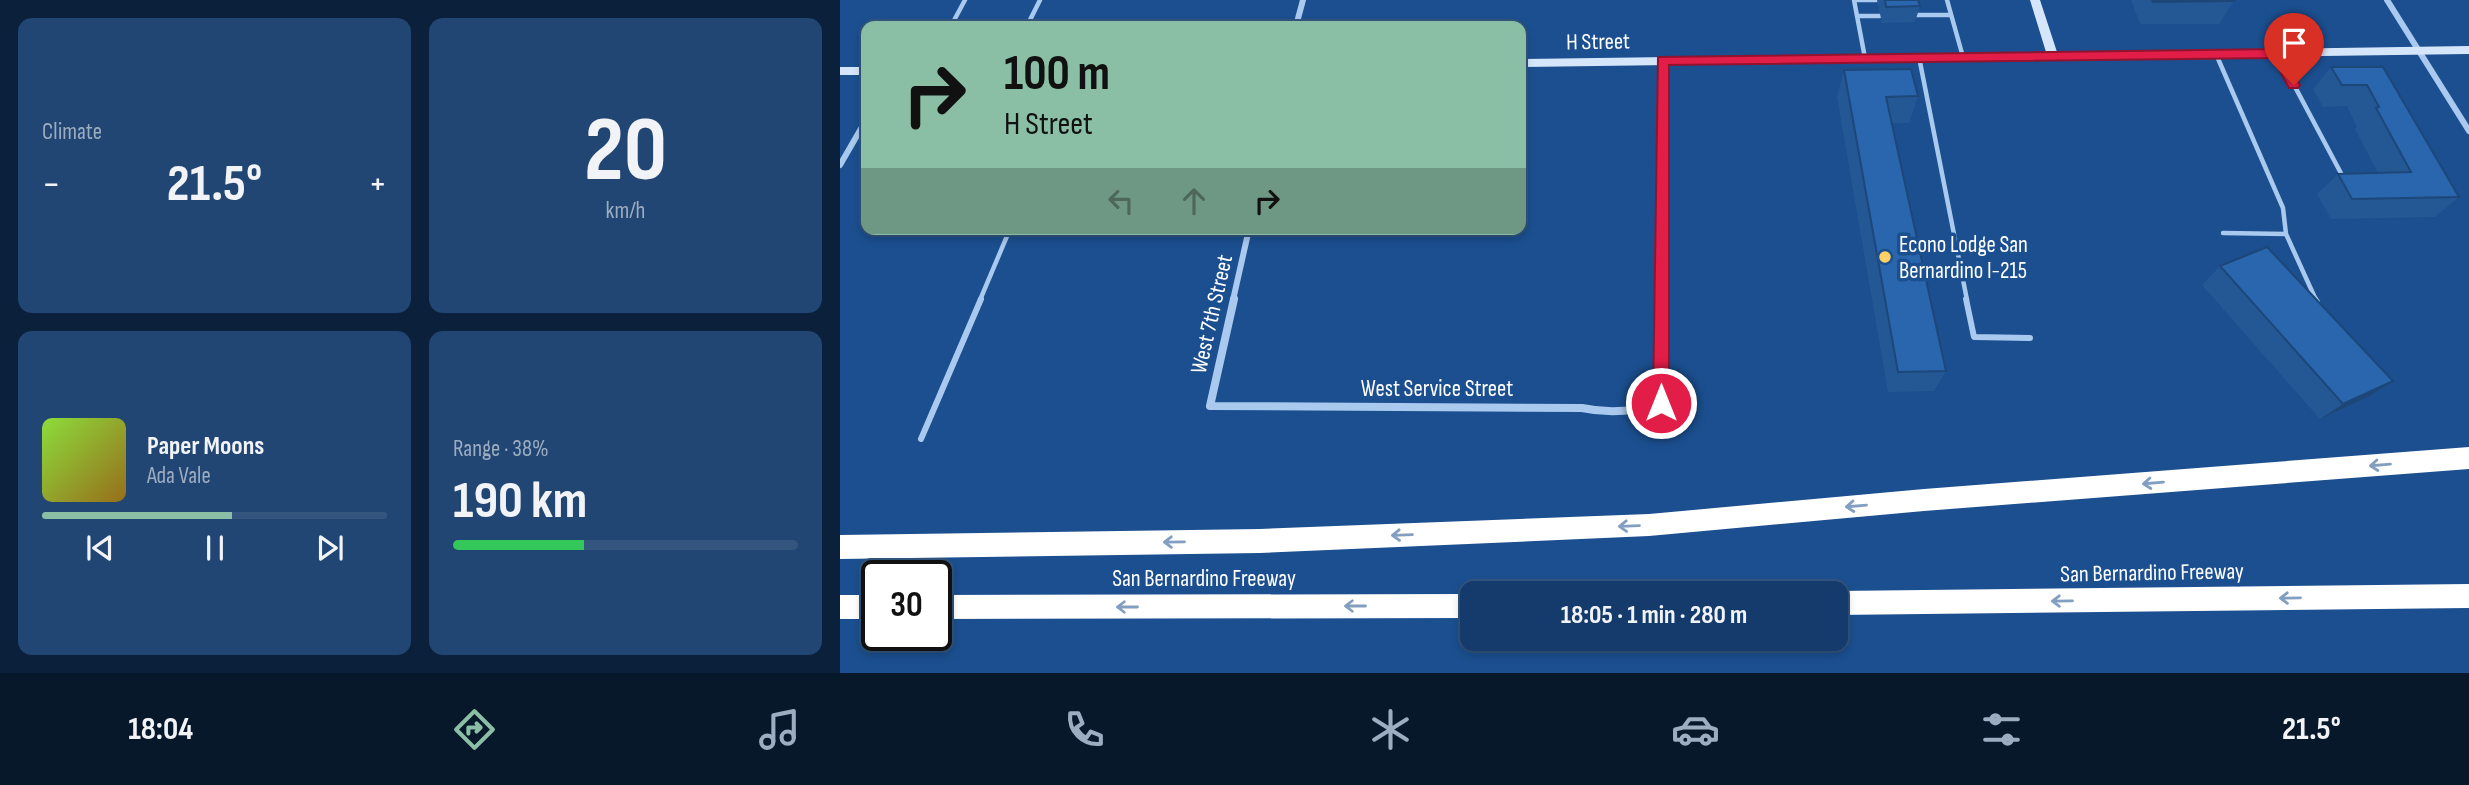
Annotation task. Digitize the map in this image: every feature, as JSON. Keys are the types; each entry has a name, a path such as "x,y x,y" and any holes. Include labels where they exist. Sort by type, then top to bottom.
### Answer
{"highway":[{"path":"840,547 1260,541 1649,525 1924,500 2469,458"},
{"path":"2358,597 2469,587"},
{"name":"San Bernardino Freeway","path":"1848,603 2469,596"},
{"name":"San Bernardino Freeway","path":"952,607 1460,606"},
{"path":"840,607 861,607"}],"street":[{"path":"1297,21 1303,0"},
{"path":"2035,0 2053,56"},
{"path":"2387,0 2469,131"},
{"name":"H Street","path":"1526,62 2469,50"},
{"name":"West Service Street","path":"1210,406 1582,408 1604,414 1637,412 1661,403 1662,61"},
{"path":"840,71 861,71"},
{"path":"840,166 861,129"},
{"name":"West 7th Street","path":"1210,406 1248,235"}],"lane":[{"path":"954,21 965,0"},
{"path":"1030,21 1040,0"},
{"path":"1865,58 1854,0 1877,0"},
{"path":"1947,0 1963,57"},
{"path":"1913,15 1951,15"},
{"path":"1857,16 1881,16"},
{"path":"2277,53 2347,186"},
{"path":"2216,54 2283,208 2286,234 2323,315"},
{"path":"1919,57 1974,337 2030,338"},
{"path":"2223,233 2286,234"},
{"path":"921,439 1007,235"}],"building":[{"path":"1885,0 1918,0 1920,6 1886,7"},
{"path":"2152,0 2233,0 2234,1 2153,2"},
{"path":"2331,67 2383,67 2459,197 2352,199 2338,174 2411,172 2376,108 2379,107 2367,85 2342,85"},
{"path":"1911,69 1918,96 1886,97 1946,371 1898,372 1844,70"},
{"path":"2267,247 2393,381 2343,404 2220,266"}],"place":[{"name":"Econo Lodge San Bernardino I-215","path":"1885,257"}],"route":[{"path":"1661,403 1662,61 2277,53 2294,85"}]}
